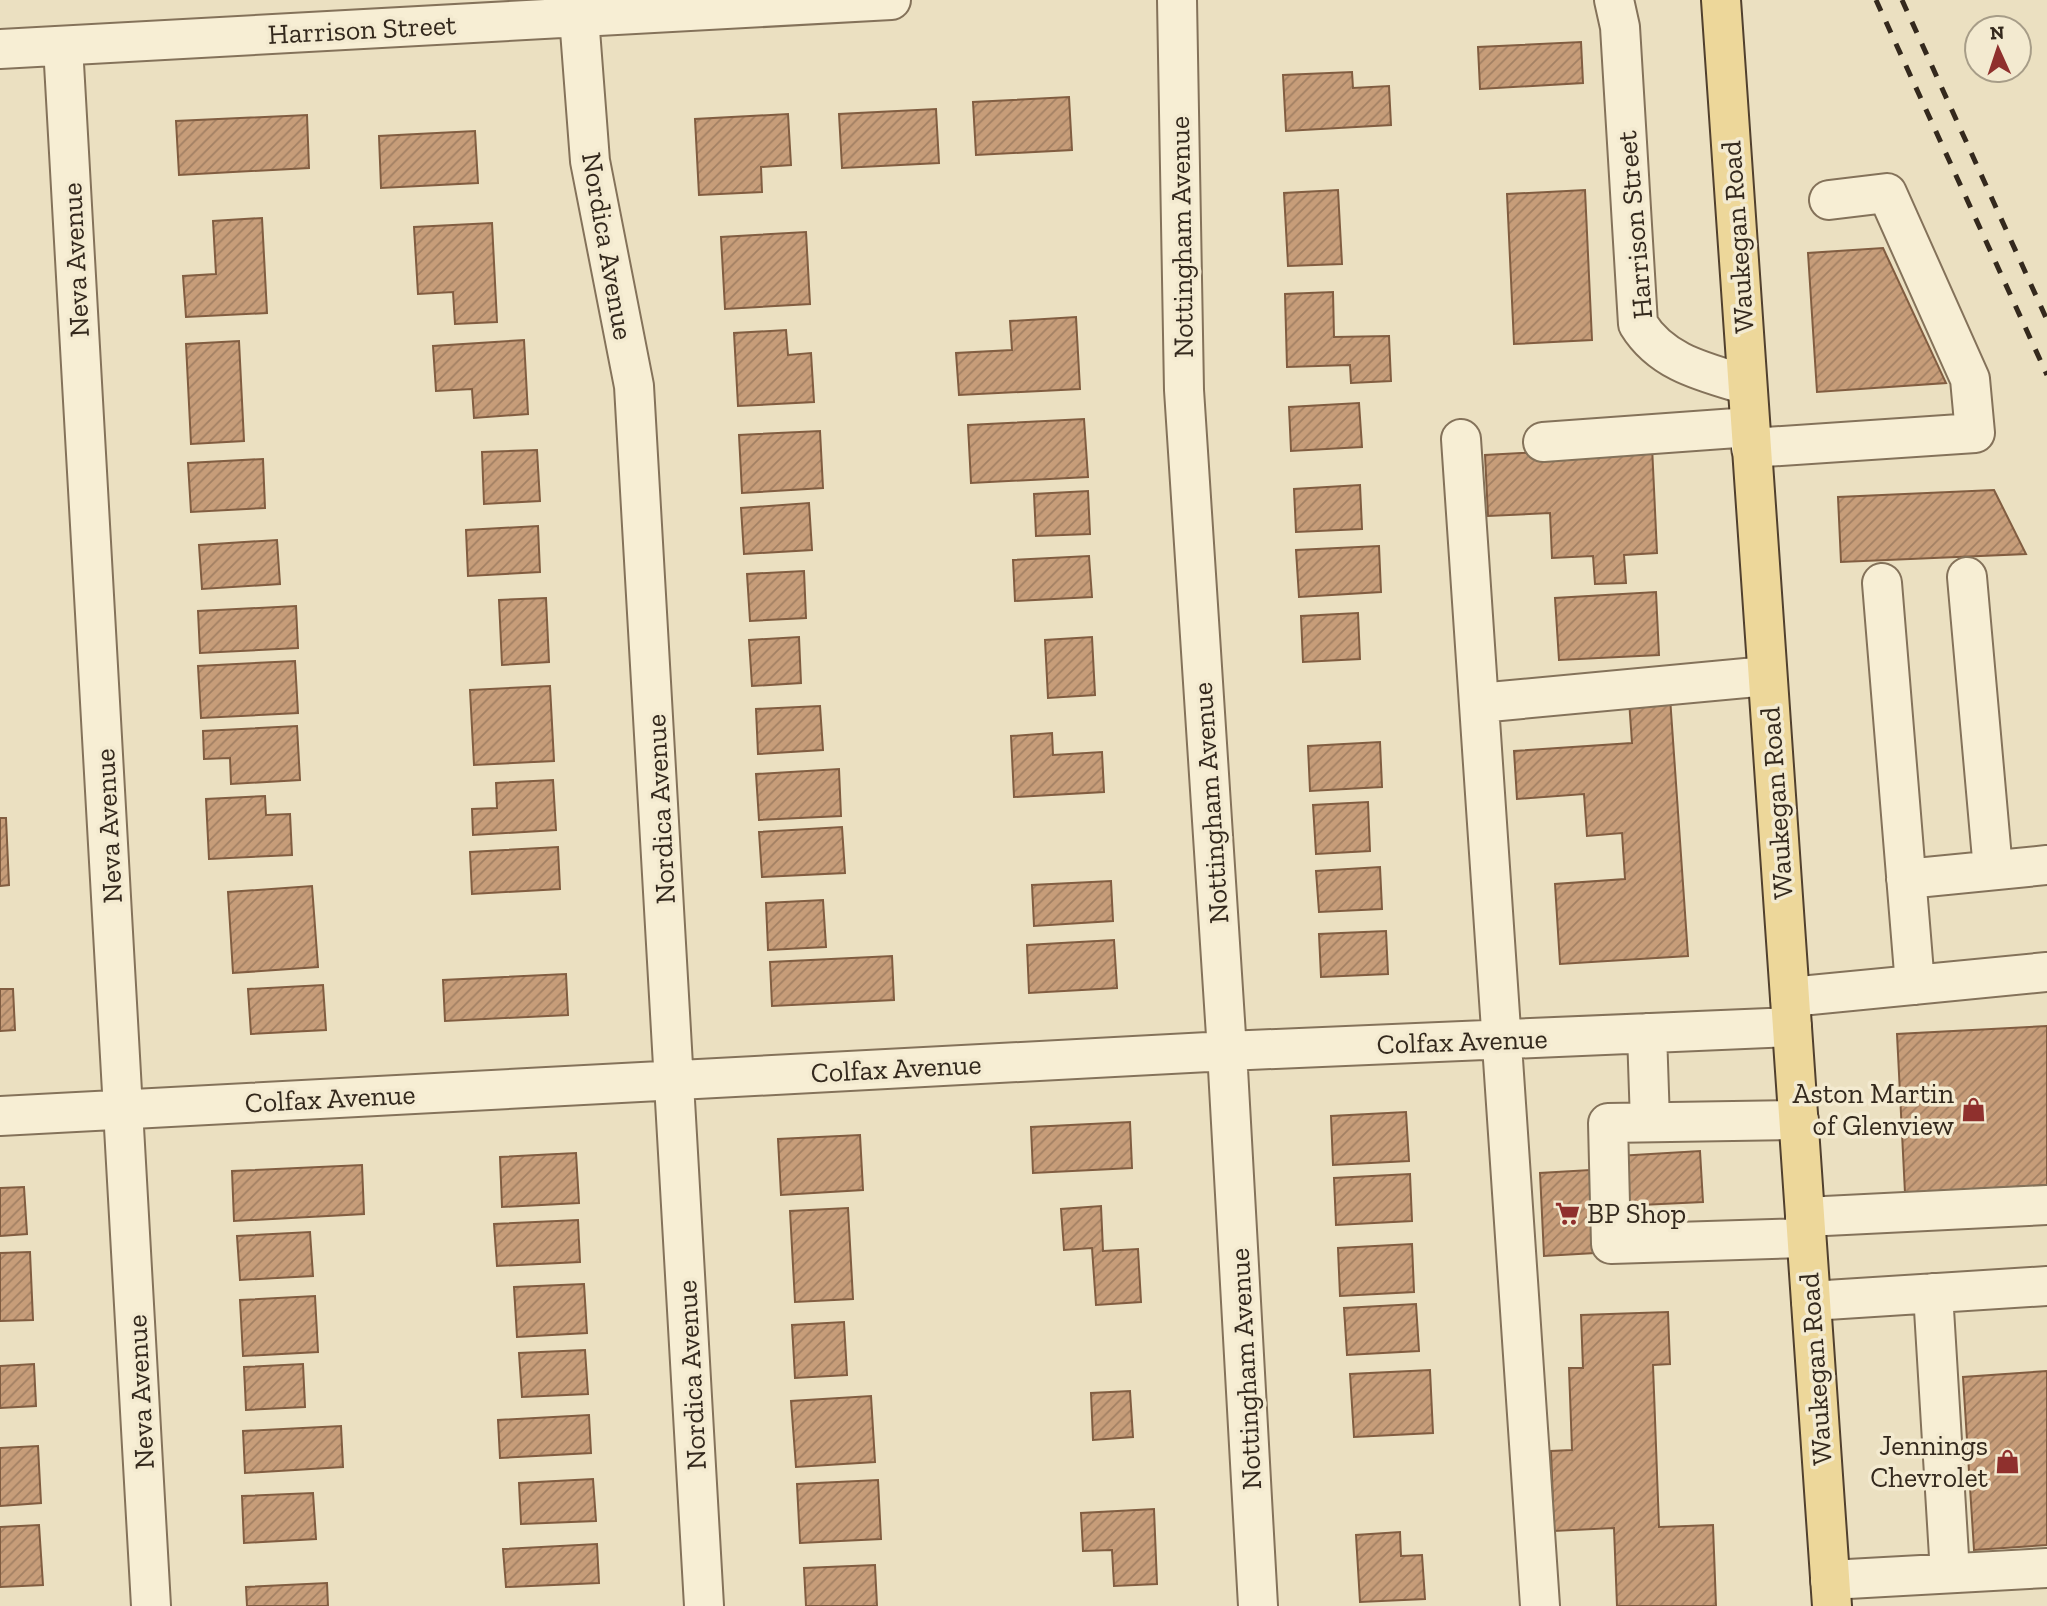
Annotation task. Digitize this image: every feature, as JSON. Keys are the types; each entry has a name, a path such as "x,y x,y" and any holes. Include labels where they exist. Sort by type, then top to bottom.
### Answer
{"main road":[{"name":"Waukegan Road","path":"1721,0 1831,1593"}],"street":[{"name":"Harrison Street","path":"0,49 891,0"},
{"name":"Nottingham Avenue","path":"1177,0 1184,390 1227,1051 1258,1606"},
{"name":"Harrison Street","path":"1614,0 1620,27 1638,324 1649,342 1664,354 1691,367 1747,385"},
{"name":"Nordica Avenue","path":"579,17 590,161 634,386 704,1606"},
{"name":"Neva Avenue","path":"63,46 151,1606"},
{"path":"1543,442 1975,433 1970,379 1887,194 1829,200"},
{"path":"1461,439 1540,1606"},
{"path":"1967,577 1993,870"},
{"path":"1882,583 1915,985"},
{"path":"1479,703 1767,676"},
{"path":"1906,879 2047,865"},
{"name":"Colfax Avenue","path":"0,1116 1227,1051 1647,1033 1791,1012 1915,985 2047,972"},
{"path":"1647,1033 1650,1122"},
{"path":"1798,1120 1608,1123 1611,1244 2047,1205"},
{"path":"1811,1301 2047,1286"},
{"path":"1933,1293 1950,1573"},
{"path":"1831,1593 1950,1573 2047,1568"}],"building":[{"path":"1581,42 1583,83 1480,89 1478,47"},
{"path":"1352,72 1353,88 1389,86 1391,125 1286,131 1283,75"},
{"path":"1069,97 1072,150 976,155 973,102"},
{"path":"936,109 939,163 842,168 839,114"},
{"path":"788,114 791,165 761,167 762,192 699,195 695,119"},
{"path":"307,115 309,168 179,175 176,121"},
{"path":"475,131 478,183 381,188 379,136"},
{"path":"1338,190 1342,264 1288,266 1284,193"},
{"path":"1585,190 1592,340 1514,344 1507,194"},
{"path":"262,218 267,313 186,317 183,276 216,274 213,221"},
{"path":"492,223 497,322 455,324 453,292 418,294 414,227"},
{"path":"806,232 810,304 725,309 721,237"},
{"path":"1883,248 1946,383 1817,392 1808,253"},
{"path":"1333,292 1334,337 1389,336 1391,381 1351,383 1350,365 1287,367 1285,294"},
{"path":"1076,317 1080,389 959,395 956,353 1012,350 1010,321"},
{"path":"786,330 788,355 811,353 814,402 738,406 734,333"},
{"path":"524,340 528,414 474,418 472,389 436,391 433,346"},
{"path":"239,341 244,441 191,444 186,344"},
{"path":"1359,403 1362,447 1291,451 1289,407"},
{"path":"1084,419 1088,477 971,483 968,425"},
{"path":"820,431 823,488 742,493 739,435"},
{"path":"1652,446 1657,553 1624,555 1626,583 1595,584 1593,556 1552,558 1550,513 1488,516 1485,455"},
{"path":"537,450 540,501 484,504 482,452"},
{"path":"263,459 265,508 191,512 188,463"},
{"path":"1360,485 1362,529 1296,532 1294,489"},
{"path":"1994,490 2026,554 1841,562 1838,497"},
{"path":"1088,491 1090,534 1036,536 1034,494"},
{"path":"809,503 812,550 744,554 741,508"},
{"path":"538,526 540,572 468,576 466,530"},
{"path":"277,540 280,584 202,589 199,545"},
{"path":"1379,546 1381,592 1299,597 1296,550"},
{"path":"1089,556 1092,597 1015,601 1013,560"},
{"path":"804,571 806,618 750,621 747,574"},
{"path":"1656,592 1659,655 1559,660 1555,598"},
{"path":"546,598 549,662 502,665 499,600"},
{"path":"296,606 298,648 200,653 198,611"},
{"path":"1358,613 1360,659 1303,662 1301,616"},
{"path":"799,637 801,683 752,686 749,640"},
{"path":"1092,637 1095,695 1048,698 1045,640"},
{"path":"295,661 298,713 201,718 198,666"},
{"path":"550,686 554,761 474,765 470,690"},
{"path":"1670,697 1688,956 1560,964 1555,884 1625,879 1622,833 1587,836 1584,794 1517,799 1514,751 1632,743 1629,700"},
{"path":"820,706 823,750 758,754 756,709"},
{"path":"297,726 300,780 231,784 230,758 204,759 203,731"},
{"path":"1052,733 1053,755 1102,752 1104,792 1014,797 1011,736"},
{"path":"1380,742 1382,787 1310,791 1308,746"},
{"path":"839,769 841,816 759,820 756,774"},
{"path":"553,780 556,830 473,835 472,809 497,808 496,783"},
{"path":"265,796 266,815 290,814 292,855 209,859 206,799"},
{"path":"1368,802 1370,851 1316,854 1313,805"},
{"path":"0,818 6,818 9,885 0,886"},
{"path":"842,827 845,873 762,877 759,832"},
{"path":"558,847 560,889 472,894 470,852"},
{"path":"1380,867 1382,909 1319,912 1316,871"},
{"path":"1111,881 1113,921 1034,926 1032,885"},
{"path":"312,886 318,967 233,973 228,892"},
{"path":"823,900 826,947 768,950 766,903"},
{"path":"1386,931 1388,974 1321,977 1319,934"},
{"path":"1114,940 1117,988 1029,993 1027,945"},
{"path":"892,956 894,1000 772,1006 770,962"},
{"path":"566,974 568,1015 445,1021 443,980"},
{"path":"323,985 326,1030 251,1034 248,989"},
{"path":"0,989 13,989 15,1030 0,1031"},
{"name":"Aston Martin of Glenview","path":"2047,1026 2047,1185 1905,1193 1897,1034"},
{"path":"1406,1112 1409,1161 1333,1165 1331,1116"},
{"path":"1130,1122 1132,1168 1033,1173 1031,1127"},
{"path":"860,1135 863,1190 781,1195 778,1139"},
{"path":"1700,1151 1703,1202 1620,1206 1618,1156"},
{"path":"576,1153 579,1203 502,1207 500,1157"},
{"path":"362,1165 364,1214 234,1221 232,1171"},
{"name":"BP Shop","path":"1590,1170 1595,1253 1544,1256 1540,1173"},
{"path":"1410,1174 1412,1221 1336,1225 1334,1178"},
{"path":"24,1187 27,1234 0,1236 0,1188"},
{"path":"1101,1206 1103,1251 1138,1249 1141,1302 1096,1305 1092,1248 1064,1250 1061,1209"},
{"path":"848,1208 853,1299 795,1302 790,1211"},
{"path":"578,1220 580,1262 497,1266 494,1224"},
{"path":"310,1232 313,1276 240,1280 237,1236"},
{"path":"1412,1244 1414,1292 1340,1296 1338,1248"},
{"path":"30,1252 33,1320 0,1321 0,1253"},
{"path":"584,1284 587,1333 517,1337 514,1287"},
{"path":"315,1296 318,1352 243,1356 240,1300"},
{"path":"1416,1304 1419,1351 1347,1355 1344,1308"},
{"path":"1668,1312 1670,1364 1653,1365 1659,1527 1713,1525 1716,1606 1617,1606 1614,1528 1554,1531 1551,1451 1572,1450 1569,1368 1583,1368 1581,1315"},
{"path":"844,1322 847,1375 795,1378 792,1325"},
{"path":"585,1350 588,1394 522,1397 519,1353"},
{"path":"34,1364 36,1406 0,1408 0,1366"},
{"path":"303,1364 305,1407 246,1410 244,1367"},
{"path":"1430,1370 1433,1433 1354,1437 1350,1374"},
{"name":"Jennings Chevrolet","path":"2047,1371 2047,1545 1974,1550 1963,1377"},
{"path":"1130,1391 1133,1437 1093,1440 1091,1393"},
{"path":"871,1396 875,1462 796,1467 791,1401"},
{"path":"589,1415 591,1453 500,1458 498,1420"},
{"path":"341,1426 343,1467 245,1473 243,1431"},
{"path":"38,1446 41,1503 0,1506 0,1448"},
{"path":"593,1479 596,1521 521,1524 519,1483"},
{"path":"878,1480 881,1539 800,1543 797,1484"},
{"path":"313,1493 316,1539 244,1543 242,1496"},
{"path":"1154,1509 1157,1584 1114,1586 1112,1550 1083,1551 1081,1513"},
{"path":"39,1525 43,1585 0,1587 0,1527"},
{"path":"1400,1532 1401,1556 1422,1555 1425,1599 1360,1602 1356,1535"},
{"path":"597,1544 599,1583 506,1587 503,1549"},
{"path":"875,1565 877,1606 806,1606 804,1568"},
{"path":"327,1583 328,1606 247,1606 246,1587"}],"railway":[{"path":"1876,0 2047,375"},
{"path":"1902,0 2047,320"}],"place":[{"name":"Aston Martin of Glenview","path":"1974,1109"},
{"name":"BP Shop","path":"1567,1213"},
{"name":"Jennings Chevrolet","path":"2008,1461"}]}
